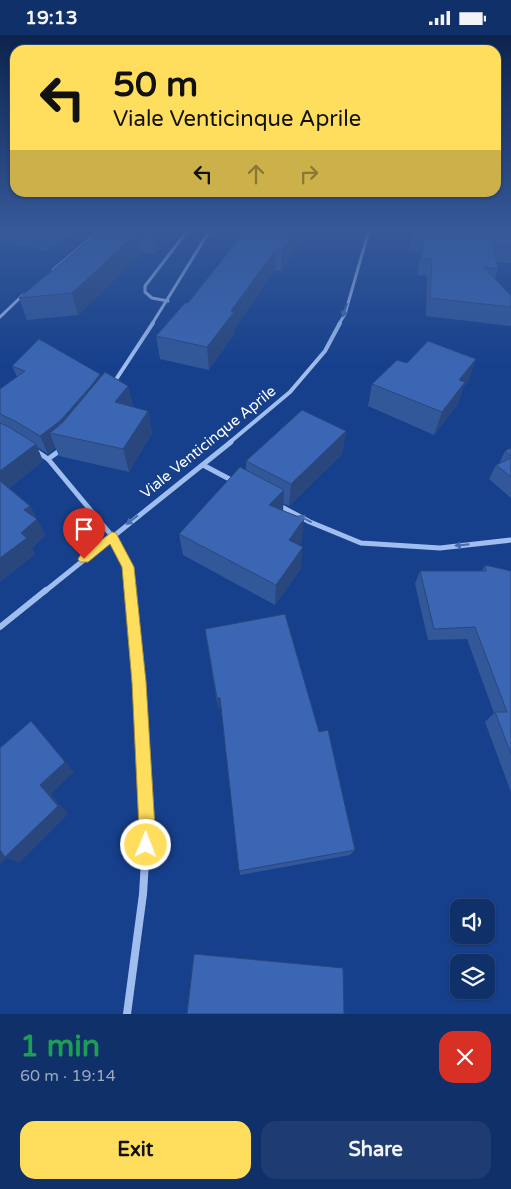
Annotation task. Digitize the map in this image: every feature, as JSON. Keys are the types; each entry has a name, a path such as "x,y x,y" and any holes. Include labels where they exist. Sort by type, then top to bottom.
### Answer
{"street":[{"path":"153,276 145,286 145,292 152,298 168,301"},
{"path":"110,389 183,276"},
{"name":"Viale Venticinque Aprile","path":"0,627 203,465 290,392 325,351 345,314 356,276"},
{"path":"0,317 24,294"},
{"path":"48,459 67,445"},
{"path":"33,449 48,459 112,536 128,567 139,682 147,828 143,894 127,1014"},
{"path":"203,465 244,487"},
{"path":"269,500 310,522 361,543 440,547 511,541"}],"building":[{"path":"46,276 91,276 72,293 19,298"},
{"path":"210,276 257,276 231,311 234,312 207,347 156,336 185,303 188,303"},
{"path":"431,276 492,276 511,296 511,307 430,298"},
{"path":"39,339 100,374 60,421 40,436 0,414 0,389 25,371 12,366"},
{"path":"428,341 476,359 459,380 465,382 442,412 372,384 397,360 407,363"},
{"path":"105,372 128,386 115,402 148,411 123,449 50,433 63,422"},
{"path":"302,410 346,431 291,484 246,461"},
{"path":"0,423 36,444 0,471"},
{"path":"511,448 511,456 505,451"},
{"path":"511,458 511,477 496,465"},
{"path":"240,467 284,490 269,505 304,519 289,540 303,547 276,585 179,534"},
{"path":"0,481 30,506 24,510 37,519 21,533 27,538 0,558"},
{"path":"485,565 511,571 511,754 495,712 507,712 475,627 434,629 420,571 486,571"},
{"path":"285,614 319,732 328,730 355,850 239,871 220,698 217,698 205,629"},
{"path":"31,721 65,762 40,785 58,806 5,857 0,850 0,748"},
{"path":"194,954 343,968 344,1014 187,1014"}],"route":[{"path":"84,559 112,536 128,567 139,682 147,828 146,845"}]}
